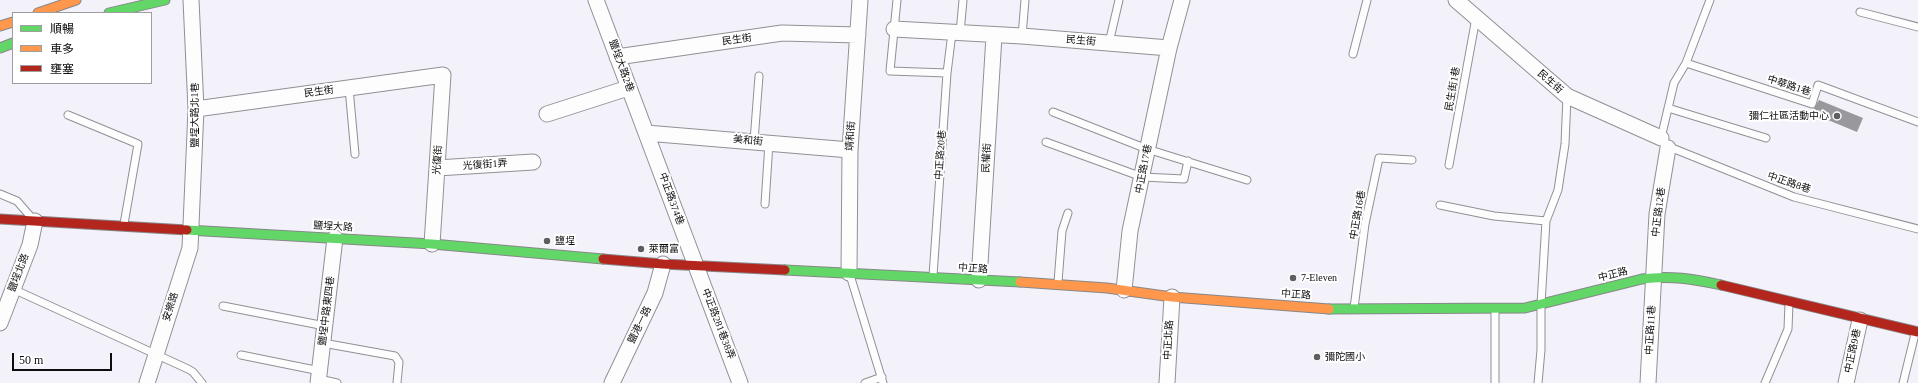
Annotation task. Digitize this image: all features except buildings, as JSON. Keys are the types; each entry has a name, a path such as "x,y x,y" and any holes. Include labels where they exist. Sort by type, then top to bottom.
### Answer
{"street":[{"path":"41,12 76,0"},
{"path":"113,12 165,0"},
{"name":"鹽埕大路北1巷","path":"191,0 196,109 192,230"},
{"name":"鹽埕大路2巷","path":"596,0 646,133"},
{"name":"靖和街","path":"850,273 850,150 860,0"},
{"name":"中正路17巷","path":"1124,290 1130,231 1169,48 1182,0"},
{"name":"民生街","path":"1456,0 1567,96 1665,143"},
{"path":"0,26 12,22"},
{"path":"894,28 994,36"},
{"name":"民生街","path":"617,57 782,33 858,35"},
{"name":"民生街","path":"994,36 1022,36 1169,48"},
{"name":"民權街","path":"979,280 994,36"},
{"path":"0,48 12,43"},
{"name":"民生街","path":"196,109 443,75"},
{"name":"光復街","path":"432,244 443,75"},
{"path":"547,114 628,88"},
{"name":"美和街","path":"646,133 850,150"},
{"name":"中正路374巷","path":"646,133 695,265"},
{"name":"中正路12巷","path":"1653,277 1657,214 1665,143"},
{"name":"光復街1弄","path":"437,168 533,162"},
{"name":"鹽埕大路","path":"0,219 432,244 663,264"},
{"name":"鹽埕北路","path":"0,323 30,245 35,221"},
{"name":"安樂路","path":"147,383 190,248 192,230"},
{"name":"鹽埕中路東四巷","path":"319,378 335,238"},
{"name":"中正路","path":"663,264 1058,284 1124,290 1172,297 1354,310 1525,308 1661,276 1690,278 1860,320 1917,332"},
{"name":"鹽港一路","path":"612,383 655,293 663,264"},
{"name":"中正路281巷38弄","path":"695,265 740,383"},
{"name":"中正路11巷","path":"1648,383 1653,277"},
{"name":"中正北路","path":"1167,383 1172,297"},
{"name":"中正路9巷","path":"1846,383 1860,320"}],"lane":[{"path":"897,0 890,71 947,73"},
{"name":"中正路20巷","path":"933,277 947,73 963,0"},
{"path":"1022,36 1025,0"},
{"path":"1109,44 1119,0"},
{"path":"1353,54 1367,0"},
{"path":"1665,143 1668,108 1674,83 1686,63 1710,0"},
{"path":"1860,12 1918,27"},
{"name":"民生街1巷","path":"1449,165 1476,16"},
{"name":"中華路1巷","path":"1686,63 1812,104 1818,86 1918,122"},
{"path":"759,76 765,204"},
{"path":"349,88 355,154"},
{"path":"1538,383 1541,350 1541,304 1546,221 1558,190 1565,144 1567,96"},
{"path":"1668,108 1766,138"},
{"path":"1052,112 1147,148 1247,180"},
{"path":"68,115 138,144 123,226"},
{"path":"1046,142 1142,177 1184,180 1188,161"},
{"name":"中正路8巷","path":"1665,143 1794,197 1918,230"},
{"name":"中正路16巷","path":"1354,310 1365,224 1379,158 1412,160"},
{"path":"0,194 17,201 35,221"},
{"path":"1440,205 1494,216 1546,221"},
{"path":"1058,284 1062,231 1068,213"},
{"path":"850,273 882,380 865,383"},
{"path":"13,288 188,369 193,372 202,383"},
{"path":"1765,383 1788,329 1789,303"},
{"path":"224,306 325,326"},
{"path":"1495,309 1495,383"},
{"path":"1903,383 1917,332"},
{"path":"323,343 395,356 399,362 397,383"},
{"path":"241,355 336,383"}],"traffic: fast":[{"path":"113,12 165,0"},
{"path":"0,48 12,43"},
{"path":"187,230 432,244 603,259"},
{"path":"785,270 1020,282"},
{"path":"1329,309 1525,308 1642,279 1662,277 1682,278 1721,285"}],"traffic: slow":[{"path":"41,12 76,0"},
{"path":"0,26 12,22"},
{"path":"1020,282 1107,288 1172,297 1329,309"}],"traffic: jam":[{"path":"0,219 187,230"},
{"path":"603,259 663,264 785,270"},
{"path":"1721,285 1918,332"}],"place":[{"name":"彌仁社區活動中心","path":"1837,116"},
{"name":"鹽埕","path":"547,241"},
{"name":"萊爾富","path":"641,249"},
{"name":"7-Eleven","path":"1293,278"},
{"name":"彌陀國小","path":"1317,357"}]}
